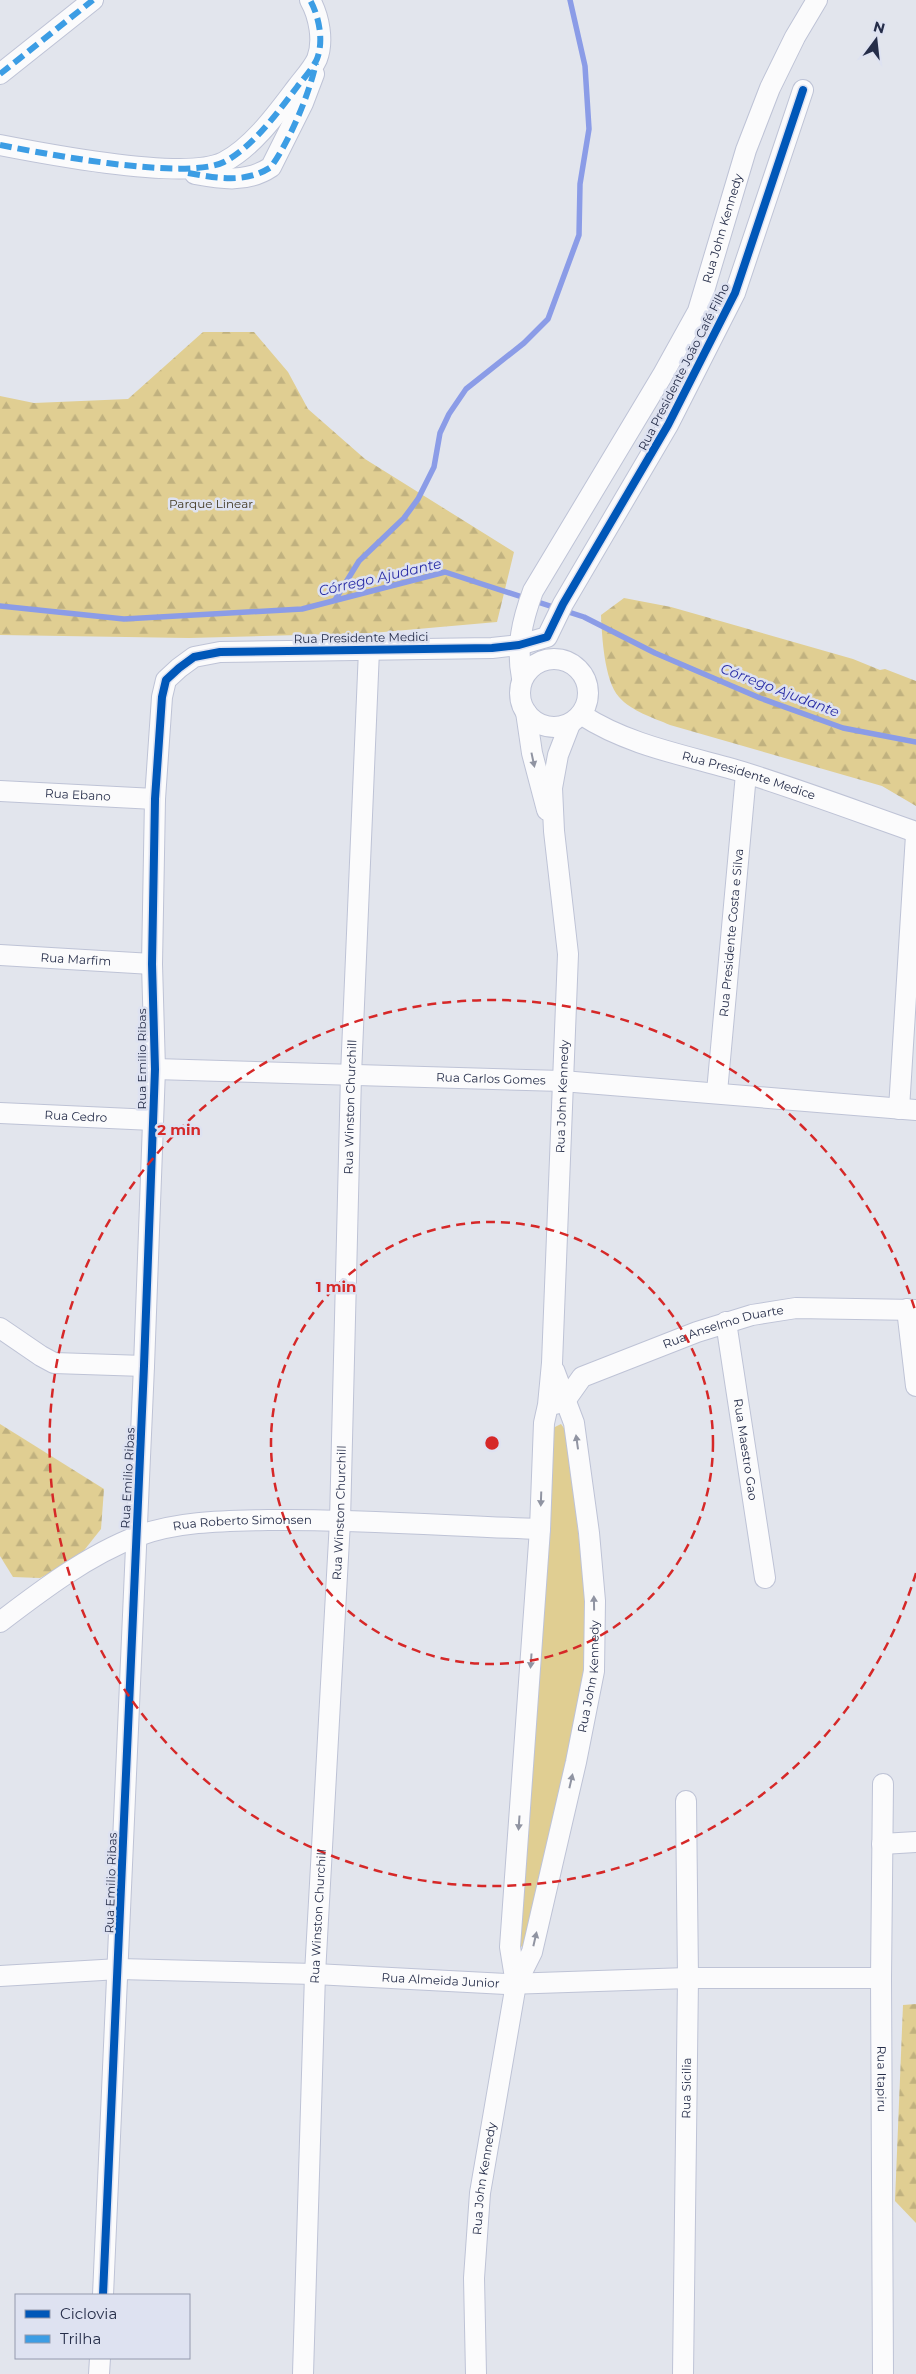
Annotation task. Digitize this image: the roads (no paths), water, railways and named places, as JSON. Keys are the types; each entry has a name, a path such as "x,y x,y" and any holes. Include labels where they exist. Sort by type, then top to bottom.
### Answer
{"street":[{"path":"0,74 94,0"},
{"path":"161,167 217,178 244,178 261,173 271,167 306,97 317,58 318,20 310,0"},
{"name":"Rua John Kennedy","path":"522,678 518,659 519,645 538,625 537,588 662,376 698,311 749,141 770,88 795,36 817,0"},
{"path":"0,145 116,164 194,170 210,168 226,161 265,129 317,58"},
{"name":"Rua Presidente João Café Filho","path":"538,625 563,604 583,568 614,520 668,425 735,293 802,90"},
{"name":"Rua Presidente João Café Filho","path":"537,588 565,582 574,578 583,568"},
{"path":"538,625 558,653 579,670 587,682 588,701 576,719 550,727 532,720 526,712 520,695 522,678 529,669 546,660 566,661"},
{"name":"Rua Presidente Medici","path":"179,668 194,657 220,652 519,645 538,625"},
{"name":"Rua Winston Churchill","path":"303,2374 315,1974 340,1521 351,1075 369,650"},
{"name":"Rua Emilio Ribas","path":"103,2294 119,1969 155,1068 152,964 155,799 162,697 166,680 179,668"},
{"name":"Rua John Kennedy","path":"526,712 540,791 554,831"},
{"name":"Rua John Kennedy","path":"476,2374 474,2278 480,2193 516,1984 532,1952 576,1762 594,1671 595,1601 589,1533 574,1422 557,1403 552,1363 568,954 554,831 552,788 558,755 576,719"},
{"name":"Rua Presidente Medice","path":"576,719 598,725 629,739 746,774 916,833"},
{"name":"Rua Presidente Costa e Silva","path":"717,1092 746,774"},
{"name":"Rua Ebano","path":"0,792 155,799"},
{"path":"907,1109 916,833"},
{"name":"Rua Marfim","path":"0,955 152,964"},
{"name":"Rua Carlos Gomes","path":"155,1068 562,1081 717,1092 907,1109"},
{"name":"Rua Cedro","path":"0,1112 153,1120"},
{"name":"Rua Anselmo Duarte","path":"557,1403 582,1377 726,1322 761,1313 796,1308 911,1310"},
{"path":"911,1310 916,1386"},
{"name":"Rua Maestro Gao","path":"726,1322 765,1578"},
{"path":"0,1328 54,1363 144,1366"},
{"name":"Rua John Kennedy","path":"516,1984 510,1947 540,1530 544,1423 557,1403"},
{"name":"Rua Roberto Simonsen","path":"0,1622 69,1573 136,1537 166,1528 238,1521 340,1521 540,1530"},
{"name":"Rua Itapiru","path":"883,1784 881,1978 883,2374"},
{"name":"Rua Sicilia","path":"683,2374 688,1978 686,1800"},
{"path":"882,1844 916,1842"},
{"name":"Rua Almeida Junior","path":"0,1976 119,1969 315,1974 516,1984 688,1978 881,1978"},
{"path":"99,2374 100,2359"}],"waterway":[{"path":"335,600 359,561 404,518 418,499 434,467 440,433 449,414 466,389 524,343 548,319 579,235 580,184 589,129 585,66 570,0"},
{"name":"Córrego Ajudante","path":"0,606 124,619 302,609 445,572 584,617 655,653 760,698 843,728 916,742"}],"park label":[{"name":"Parque Linear","path":"211,504"}]}
